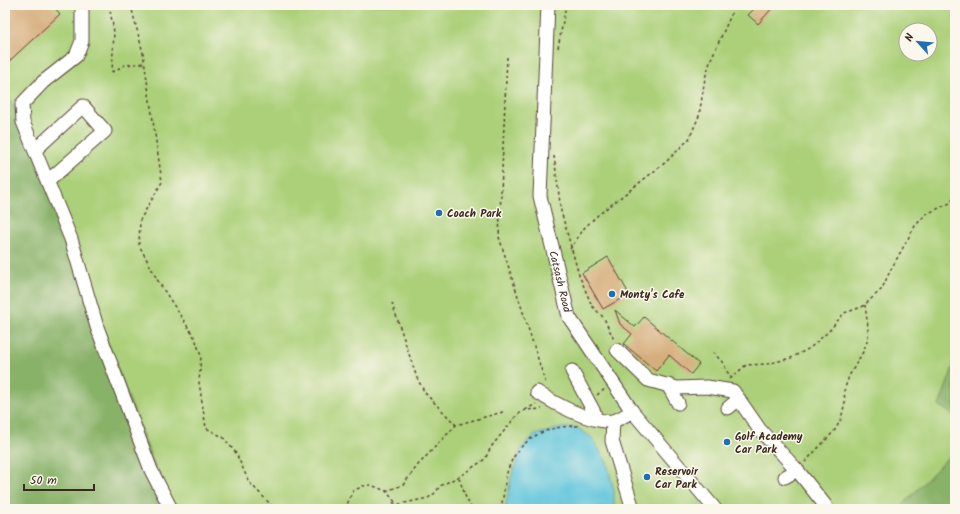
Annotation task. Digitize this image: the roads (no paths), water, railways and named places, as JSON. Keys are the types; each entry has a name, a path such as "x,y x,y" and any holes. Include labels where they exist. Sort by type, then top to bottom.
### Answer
{"street":[{"path":"82,5 82,41 76,56 43,82 22,104 23,122 71,239 97,327 151,470 172,509"},
{"name":"Catsash Road","path":"548,5 540,196 569,317 632,411 715,509"},
{"path":"35,150 83,106 106,131 48,181"},
{"path":"617,350 648,380 677,388 707,387 733,391 791,473 827,509"},
{"path":"572,371 594,412 595,418"},
{"path":"668,385 678,403"},
{"path":"541,399 595,418 613,421 632,411"},
{"path":"728,408 739,399"},
{"path":"613,421 612,441 633,509"}],"water":[{"path":"576,427 592,438 607,463 614,491 614,509 505,509 511,478 521,448 534,435 561,428"}],"place":[{"name":"Coach Park","path":"439,213"},
{"name":"Monty's Cafe","path":"612,294"},
{"name":"Golf Academy Car Park","path":"727,442"},
{"name":"Reservoir Car Park","path":"647,477"}]}
